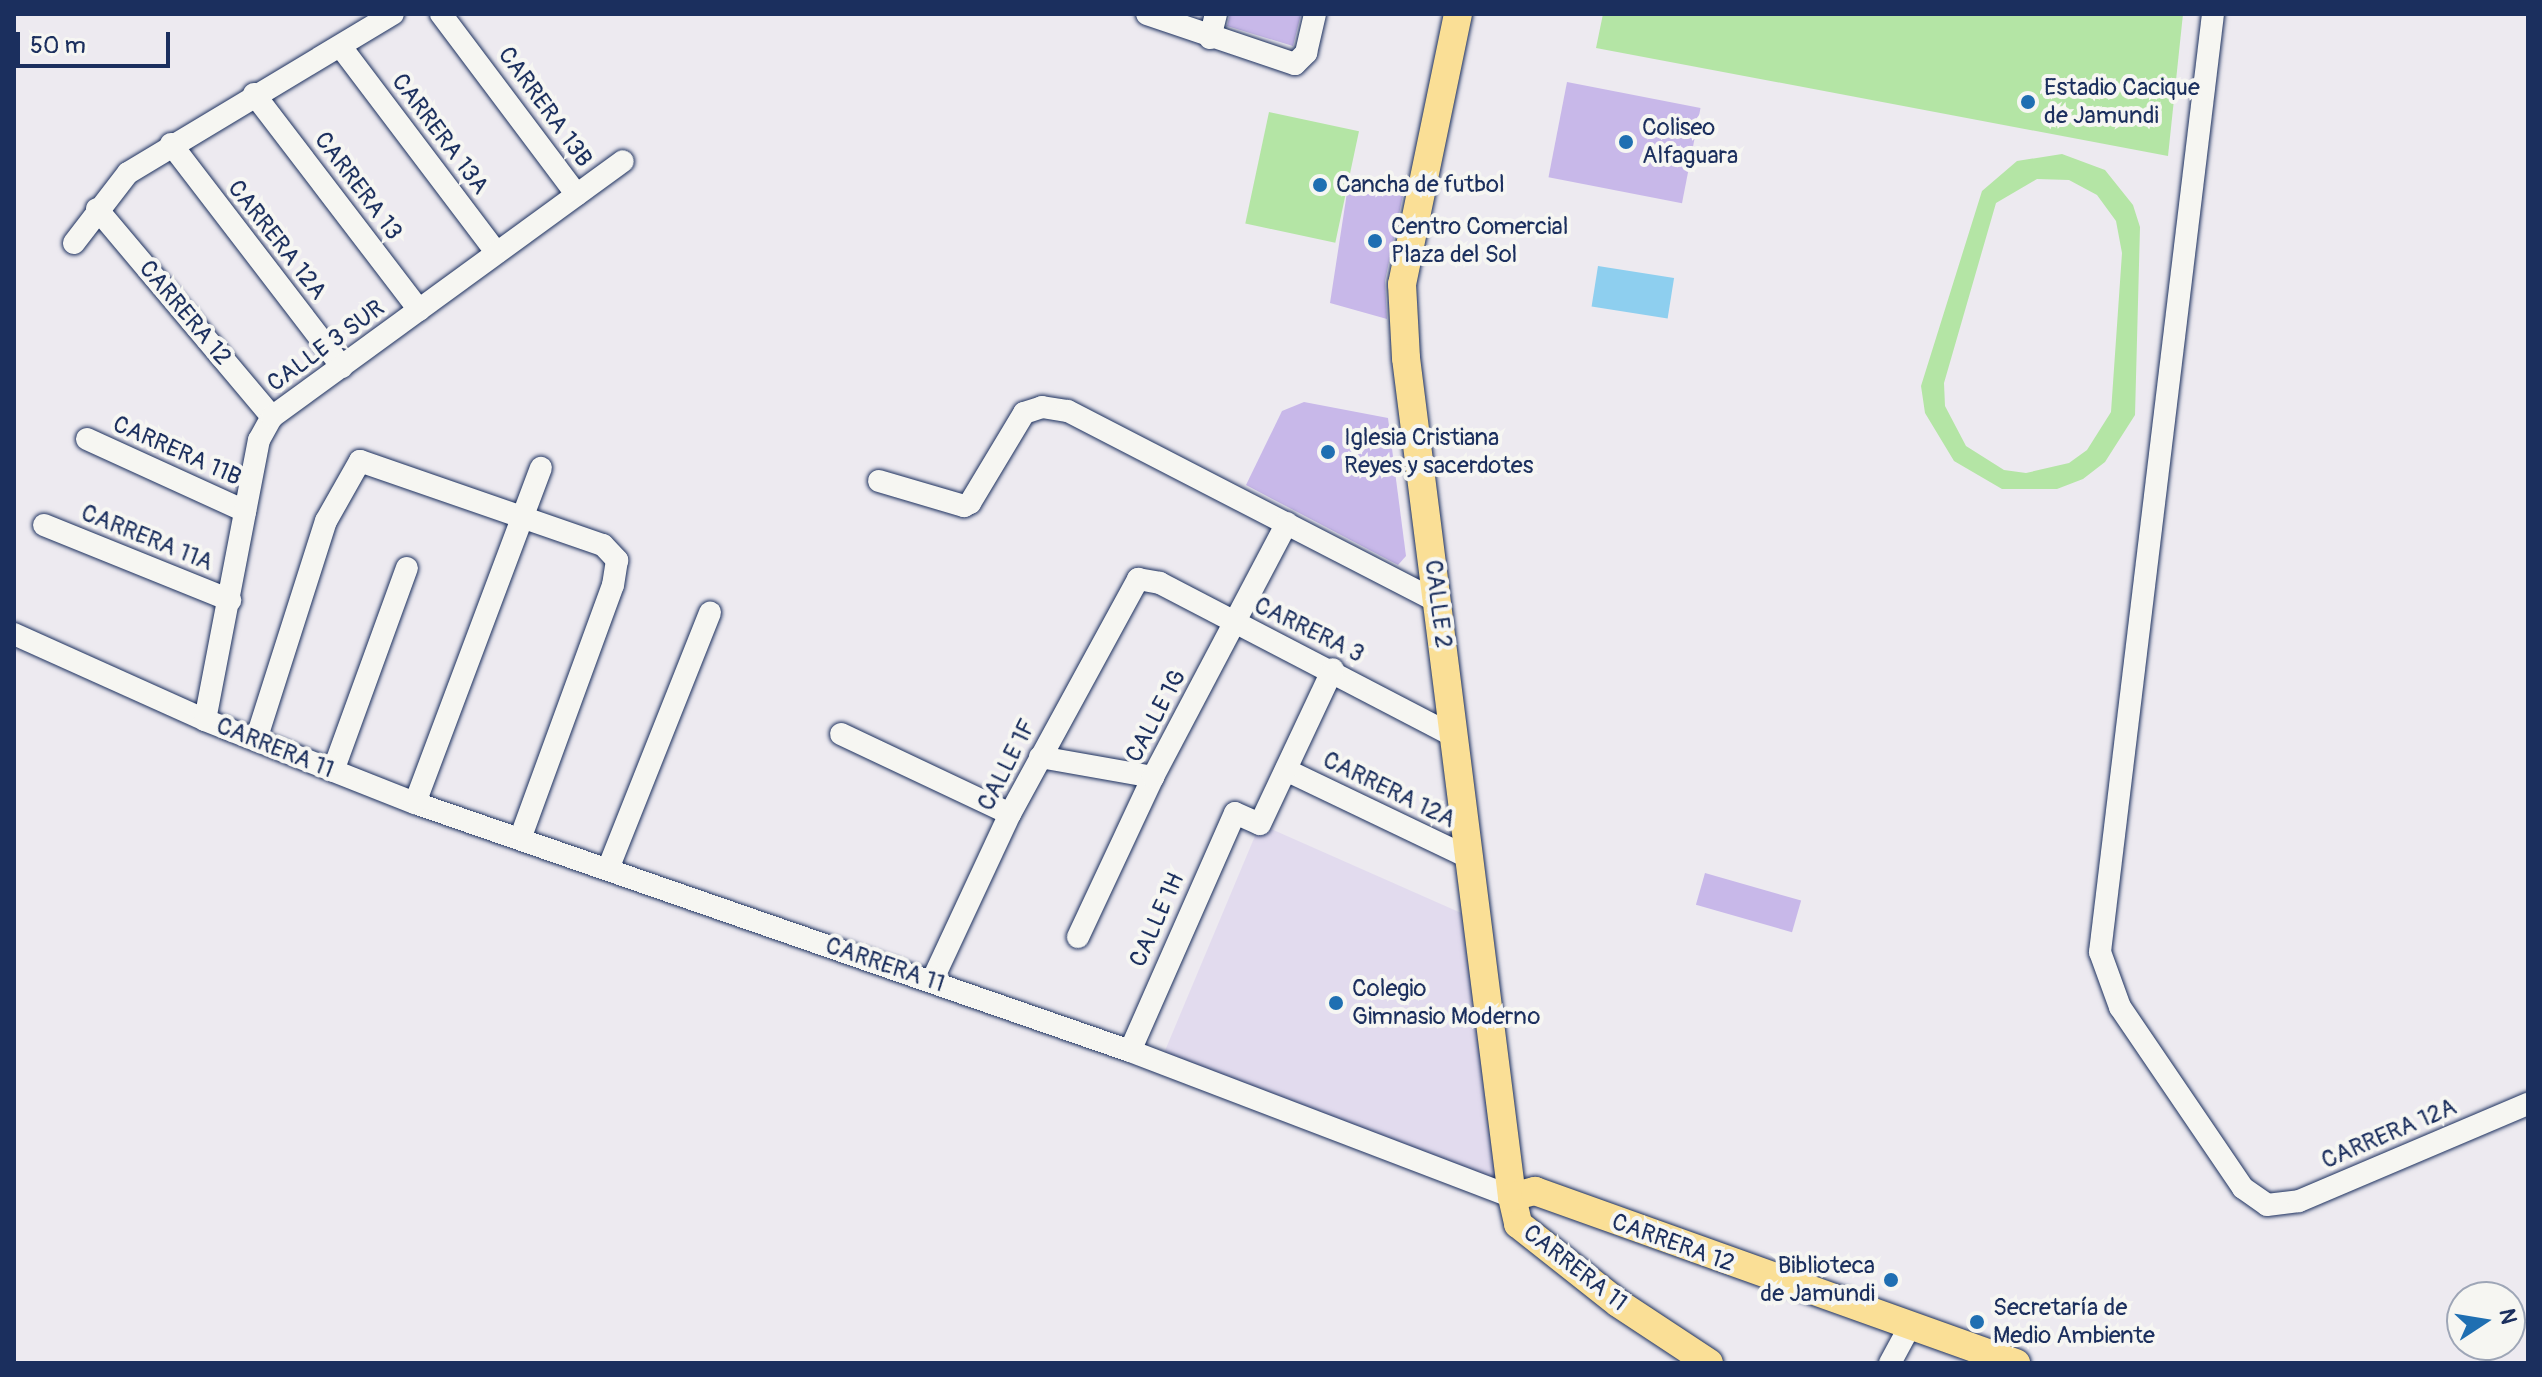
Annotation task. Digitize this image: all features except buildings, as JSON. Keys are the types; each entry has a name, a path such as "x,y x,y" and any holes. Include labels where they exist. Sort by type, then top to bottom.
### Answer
{"main road":[{"name":"CALLE 2","path":"1458,14 1402,284 1406,358 1512,1197"},
{"name":"CARRERA 12","path":"1512,1197 1535,1191 2016,1363"},
{"name":"CARRERA 11","path":"1512,1197 1518,1224 1618,1303 1709,1363"}],"street":[{"path":"74,243 97,209 128,173 254,94 341,47 393,14"},
{"name":"CARRERA 13B","path":"441,14 577,195"},
{"path":"1147,14 1210,38 1295,64 1306,53 1315,14"},
{"path":"1210,38 1216,14"},
{"name":"CARRERA 12A","path":"2213,14 2100,952 2120,1007 2243,1188 2267,1205 2299,1201 2528,1104"},
{"name":"CARRERA 13A","path":"341,47 497,253"},
{"name":"CARRERA 13","path":"254,94 419,310"},
{"name":"CARRERA 12A","path":"171,144 342,367"},
{"name":"CALLE 3 SUR","path":"205,720 259,440 272,417 623,161"},
{"name":"CARRERA 12","path":"97,209 272,417"},
{"path":"879,481 964,506 970,503 1024,413 1042,407 1068,411 1438,602"},
{"name":"CARRERA 11B","path":"87,439 245,511"},
{"path":"256,740 326,521 360,461 603,545 617,560 613,585 520,839"},
{"path":"415,803 541,468"},
{"name":"CALLE 1G","path":"1078,937 1153,777 1287,523"},
{"name":"CARRERA 11A","path":"44,525 230,600"},
{"path":"333,771 407,568"},
{"name":"CARRERA 3","path":"1138,579 1160,583 1333,669 1454,736"},
{"name":"CALLE 1F","path":"932,981 1010,814 1138,579"},
{"path":"608,869 710,613"},
{"name":"CARRERA 11","path":"14,634 205,720 415,803 1130,1051 1512,1197"},
{"path":"1286,770 1333,669"},
{"path":"841,734 1010,814"},
{"path":"1040,757 1153,777"},
{"name":"CARRERA 12A","path":"1286,770 1470,858"},
{"name":"CALLE 1H","path":"1130,1051 1235,813 1260,824 1286,770"},
{"path":"1890,1363 1910,1326"}],"shaded area":[{"name":"Colegio Gimnasio Moderno","path":"1260,824 1477,920 1512,1197 1159,1065"}],"green space":[{"name":"Estadio Cacique de Jamundi","path":"1603,14 2183,14 2168,156 1596,48"},
{"path":"1269,112 1359,131 1335,243 1245,224"},
{"path":"2062,154 2105,170 2133,205 2140,227 2135,415 2105,462 2083,479 2057,489 2002,489 1954,461 1925,413 1921,386 1982,191 2017,161","holes":["2037,179 2069,180 2097,195 2116,221 2122,253 2111,412 2087,450 2069,463 2026,473 2004,470 1966,446 1945,406 1944,383 1996,203"]}],"water":[{"path":"1598,266 1674,278 1668,319 1592,306"}],"place":[{"name":"Estadio Cacique de Jamundi","path":"2028,102"},
{"name":"Coliseo Alfaguara","path":"1626,142"},
{"name":"Cancha de futbol","path":"1320,185"},
{"name":"Centro Comercial Plaza del Sol","path":"1375,241"},
{"name":"Iglesia Cristiana Reyes y sacerdotes","path":"1328,452"},
{"name":"Colegio Gimnasio Moderno","path":"1336,1003"},
{"name":"Biblioteca de Jamundi","path":"1891,1280"},
{"name":"Secretaría de Medio Ambiente","path":"1977,1322"}]}
